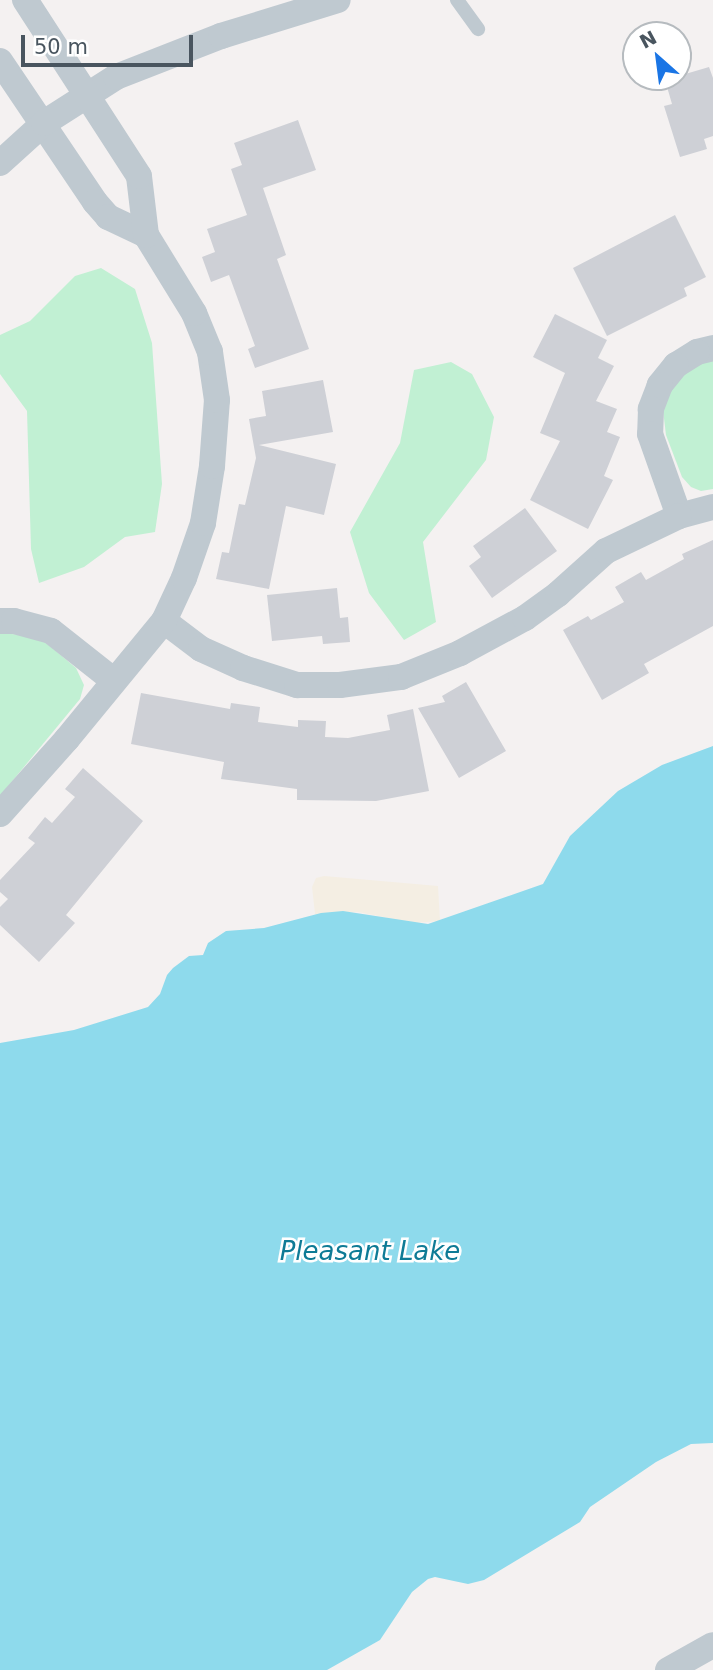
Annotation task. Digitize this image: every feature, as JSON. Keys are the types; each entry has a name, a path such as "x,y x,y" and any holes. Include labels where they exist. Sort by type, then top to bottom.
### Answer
{"street":[{"path":"0,814 67,739 164,621 184,578 203,523 212,466 217,400 210,352 194,313 146,235 139,176 25,0"},
{"path":"0,163 44,123 86,95 164,56 338,0"},
{"path":"0,61 108,217 146,235"},
{"path":"679,516 650,434 651,409 660,385 676,365 697,352 713,348"},
{"path":"164,621 201,649 243,668 297,685 340,685 401,677 460,653 525,618 558,594 606,551 679,516 713,507"},
{"path":"0,621 14,621 51,631 113,680"},
{"path":"668,1670 713,1645"}],"lane":[{"path":"457,0 478,29"}],"green space":[{"path":"101,268 135,289 152,343 162,484 155,532 125,537 84,567 39,583 31,549 27,411 0,374 0,335 30,321 75,276"},
{"path":"713,355 713,489 701,491 691,487 682,477 666,435 663,410 673,385 689,365"},
{"path":"451,362 472,374 494,417 486,460 423,542 436,622 404,640 369,593 350,532 400,443 414,370"},
{"path":"0,633 35,636 76,668 84,685 80,699 0,796"}],"sand":[{"path":"324,876 438,886 440,921 414,923 358,912 315,914 312,887 316,878"}],"water":[{"name":"Pleasant Lake","path":"713,746 713,1443 691,1444 656,1462 590,1507 580,1522 484,1580 468,1584 435,1577 428,1579 412,1592 380,1640 327,1670 0,1670 0,1043 74,1030 148,1007 160,994 167,975 173,968 189,956 203,955 208,943 226,931 264,928 321,913 343,911 428,924 543,884 570,836 618,791 662,765"}],"building":[{"path":"709,67 713,78 713,136 704,139 707,149 680,157 664,106 672,104 668,91 692,91 692,72"},
{"path":"298,120 316,170 263,188 286,255 277,259 309,349 255,368 248,349 255,346 229,275 211,282 202,257 215,252 207,229 247,215 231,169 242,165 234,143"},
{"path":"675,215 706,277 684,288 687,296 607,336 573,268"},
{"path":"555,314 607,340 598,358 614,366 596,401 617,409 607,432 620,437 604,476 613,480 588,529 530,500 560,441 540,433 565,373 533,357"},
{"path":"323,380 333,432 259,445 336,464 324,515 286,506 269,589 216,579 222,552 229,553 239,504 245,505 256,458 249,419 266,416 262,391"},
{"path":"525,508 557,551 492,598 469,566 481,557 473,546"},
{"path":"713,540 713,626 644,664 649,673 602,700 563,630 588,616 591,620 624,602 615,587 641,572 646,580 684,559 682,554"},
{"path":"337,588 340,618 348,617 350,642 323,644 322,636 272,641 267,595"},
{"path":"466,682 506,751 459,778 418,708 445,702 442,696"},
{"path":"141,693 230,709 231,703 260,707 258,722 298,727 298,720 326,721 325,737 348,738 390,730 387,715 413,709 429,791 376,801 297,800 297,789 221,779 224,762 131,744"},
{"path":"83,768 143,821 66,915 75,923 39,962 0,925 0,907 8,899 0,892 0,880 35,843 28,838 45,817 52,823 75,797 65,789"}]}
